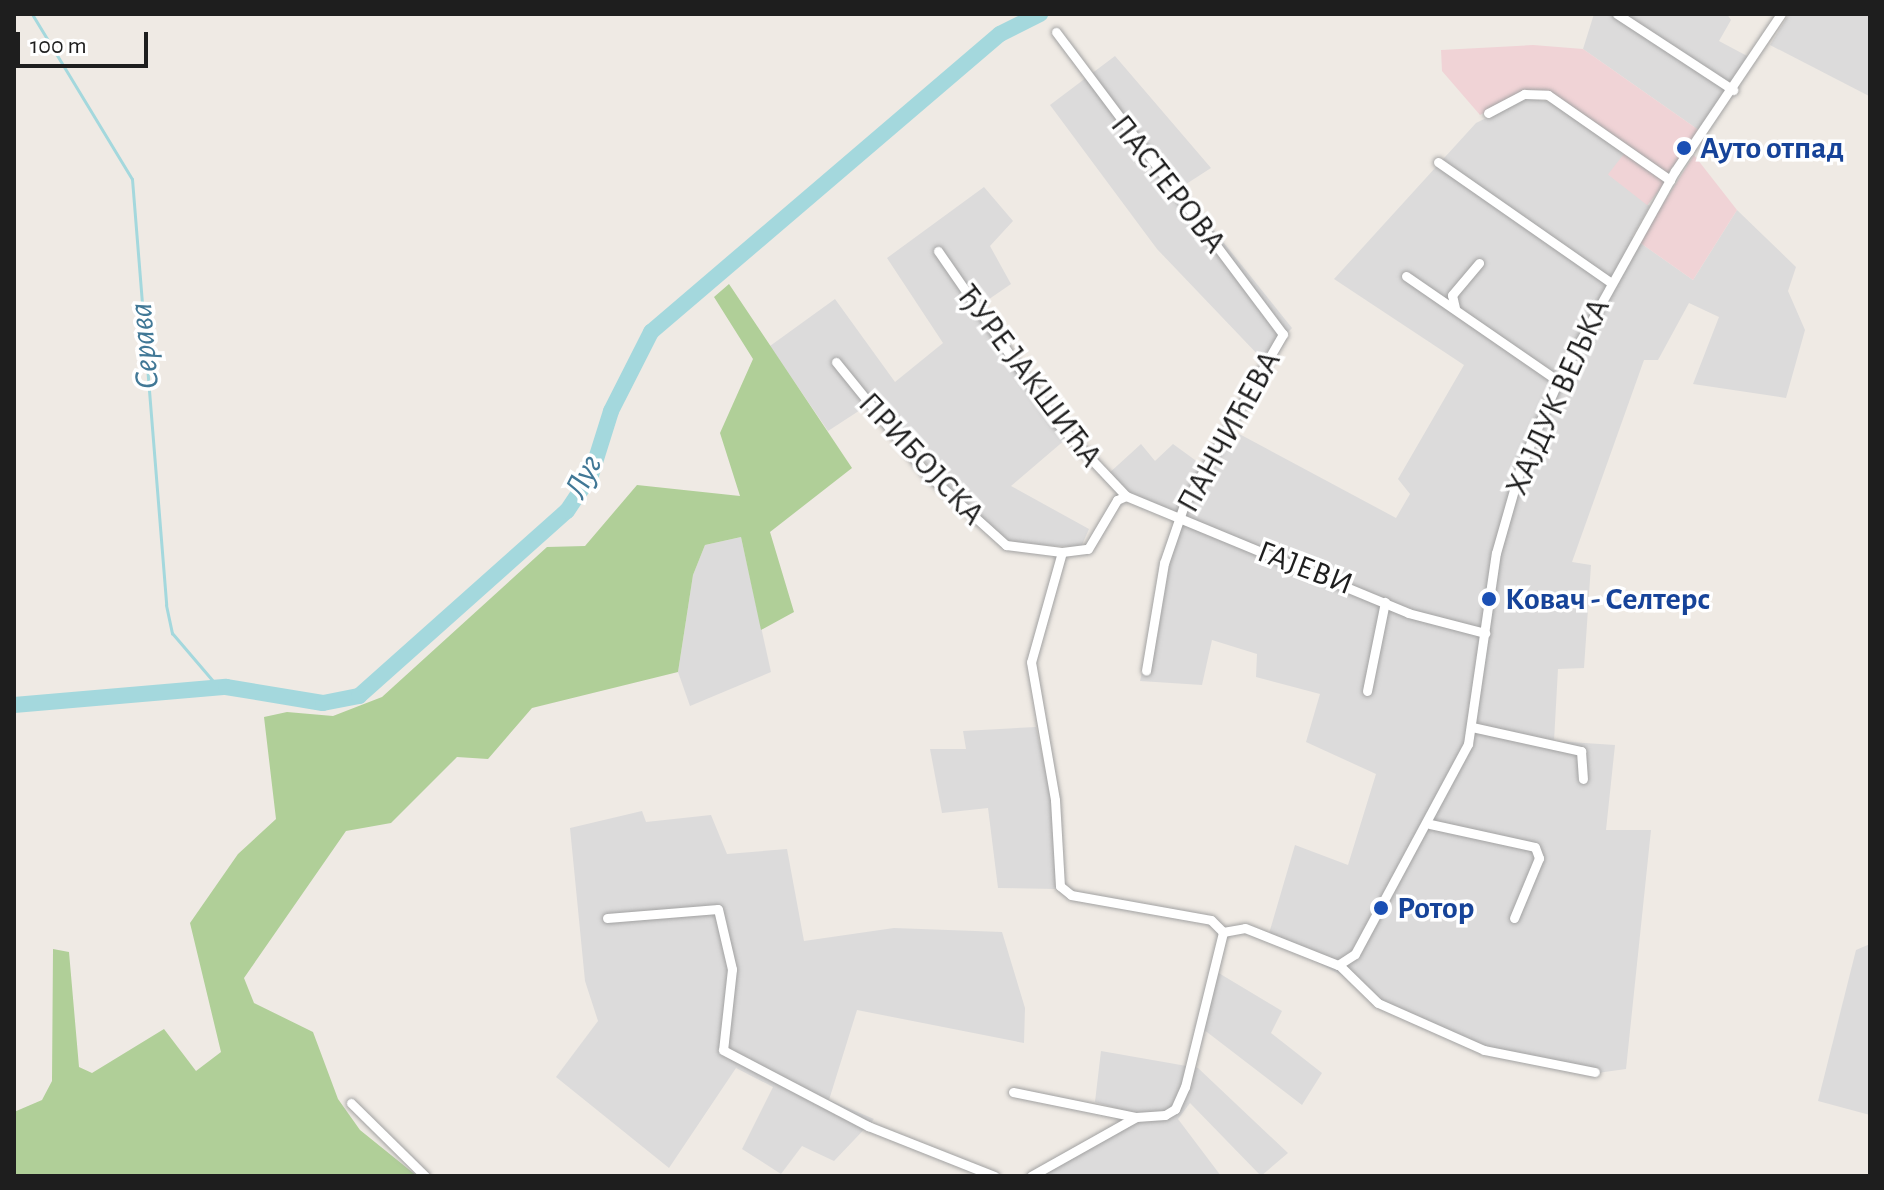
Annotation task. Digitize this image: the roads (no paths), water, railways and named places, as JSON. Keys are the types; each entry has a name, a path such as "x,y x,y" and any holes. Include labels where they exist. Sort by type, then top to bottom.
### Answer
{"street":[{"path":"1617,14 1733,90"},
{"name":"ХАЈДУК ВЕЉКА","path":"1339,965 1355,954 1430,824 1472,727 1496,553 1521,465 1558,381 1610,282 1670,180 1781,14"},
{"name":"ПАСТЕРОВА","path":"1056,32 1283,334"},
{"path":"1488,113 1524,94 1548,95 1670,180"},
{"path":"1438,162 1610,282"},
{"name":"ЂУРЕ ЈАКШИЋА","path":"938,251 1057,423 1126,496"},
{"path":"1455,308 1452,295 1479,263"},
{"path":"1406,276 1558,381"},
{"name":"ПАНЧИЋЕВА","path":"1146,671 1164,563 1180,519 1206,460 1283,334"},
{"name":"ПРИБОЈСКА","path":"836,362 902,447 971,518 1011,547 1062,552 1095,544 1114,505 1126,496"},
{"name":"ГАЈЕВИ","path":"1126,496 1385,602 1485,633"},
{"path":"1062,552 1031,662 1055,800 1060,886 1071,895 1211,920 1223,932"},
{"path":"1367,691 1385,602"},
{"path":"1472,727 1581,751 1583,779"},
{"path":"1430,824 1535,847 1539,858 1514,918"},
{"path":"607,918 718,909 732,969 723,1050 868,1126 994,1176"},
{"path":"1223,932 1245,928 1339,965 1378,1003 1484,1050 1595,1072"},
{"path":"1013,1092 1136,1117 1165,1115 1180,1100 1223,932"},
{"path":"351,1103 425,1176"},
{"path":"1031,1176 1136,1117"}],"waterway":[{"name":"Серава","path":"32,14 132,179 166,605 172,633 219,688"},
{"name":"Луг","path":"14,705 226,687 323,703 359,696 567,511 591,475 611,411 651,332 1000,34 1040,14"}],"place":[{"name":"Ауто отпад","path":"1684,148"},
{"name":"Ковач - Селтерс","path":"1489,599"},
{"name":"Ротор","path":"1381,908"}]}
